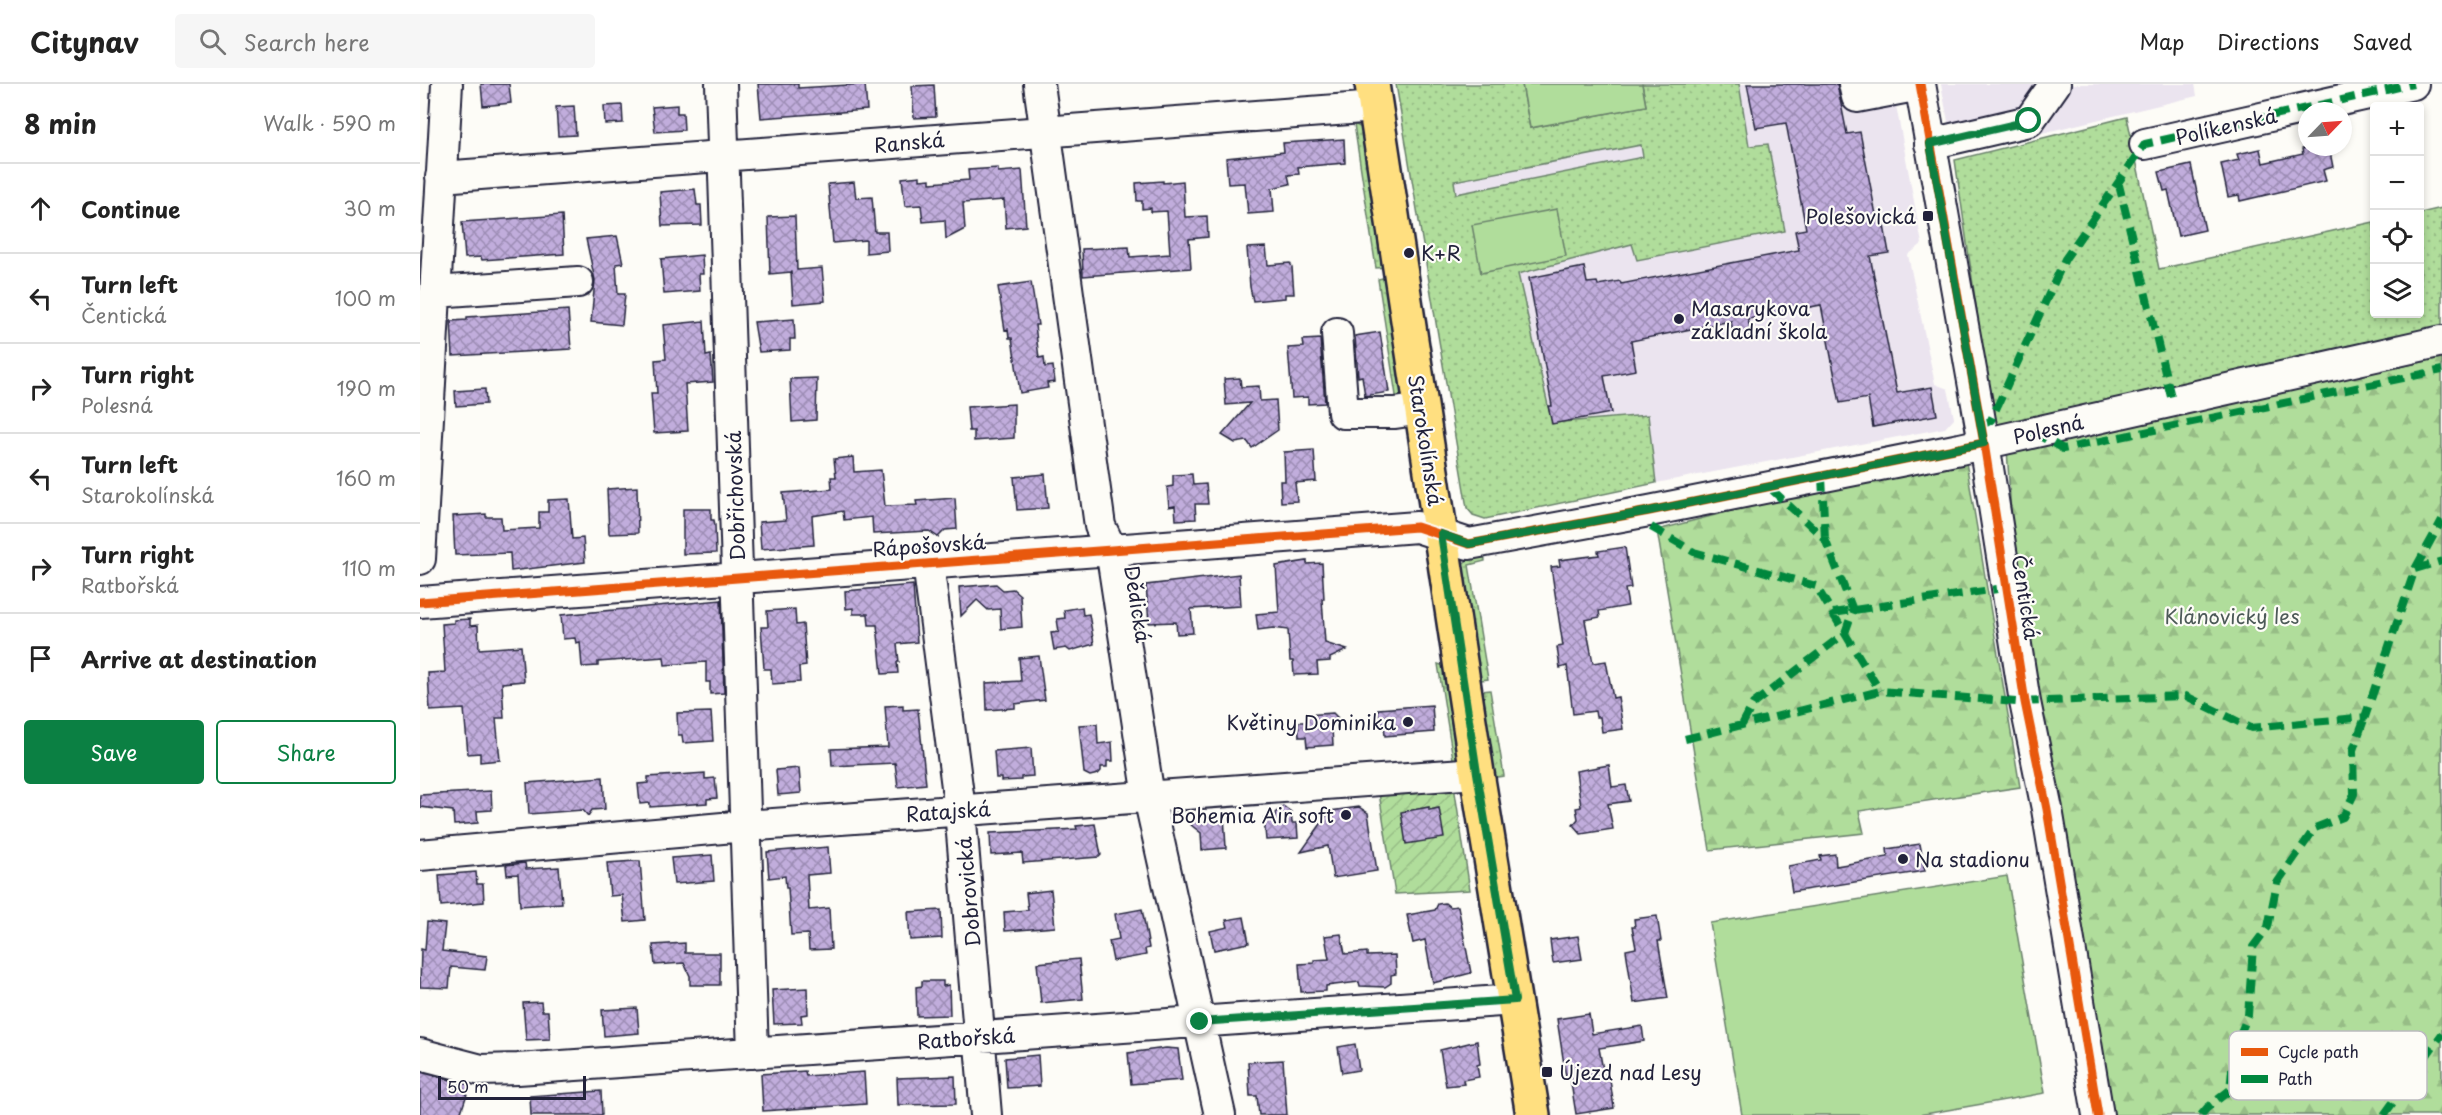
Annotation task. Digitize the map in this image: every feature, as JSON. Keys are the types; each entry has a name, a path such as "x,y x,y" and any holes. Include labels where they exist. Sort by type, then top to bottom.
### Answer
{"main road":[{"name":"Starokolínská","path":"1374,96 1477,773 1533,1115"}],"street":[{"path":"420,560 447,84"},
{"name":"Dobřichovská","path":"721,84 753,1053"},
{"name":"Dědická","path":"1039,84 1100,526 1111,549 1149,797 1220,1115"},
{"path":"1854,84 1857,97 1920,85"},
{"path":"1930,144 2029,121 2055,84"},
{"name":"Políkenská","path":"2145,144 2413,84"},
{"name":"Čentická","path":"1920,85 1984,443 2025,702 2047,809 2098,1115"},
{"name":"Ranská","path":"441,177 1046,131 1374,96"},
{"path":"435,292 578,282"},
{"path":"1337,333 1343,412 1395,413 1422,409"},
{"name":"Polesná","path":"1441,534 1469,544 1649,511 1984,443 2442,341"},
{"name":"Rápošovská","path":"420,602 1417,527 1441,534"},
{"name":"Dobrovická","path":"928,563 960,810 986,1115"},
{"name":"Ratajská","path":"420,855 745,826 1477,773"},
{"name":"Ratbořská","path":"420,1054 481,1070 1515,1000"}],"shaded area":[{"name":"Masarykova základní škola","path":"1396,84 1892,84 1922,244 1908,255 1935,384 1948,389 1954,418 1945,428 1656,483 1485,519 1473,515 1467,508"},
{"path":"1941,84 2195,84 2197,96 1954,154"}],"green space":[{"path":"1396,84 1522,84 1530,128 1646,106 1642,84 1739,84 1749,146 1768,144 1785,231 1637,260 1632,244 1518,274 1552,423 1648,415 1656,483 1485,519 1473,515 1467,508","holes":["1641,145 1643,157 1456,194 1454,181"]},
{"path":"1522,84 1642,84 1646,106 1530,128"},
{"path":"2127,117 2159,269 2370,223 2370,318 2424,318 2424,212 2442,208 2442,325 1994,430 1955,160"},
{"path":"1354,124 1364,129 1386,267 1376,268"},
{"path":"1557,209 1566,256 1481,273 1472,225"},
{"path":"1387,277 1406,401 1397,402 1378,279"},
{"name":"Klánovický les","path":"2442,358 2442,1115 2106,1115 2016,596 2007,448"},
{"path":"1965,456 2020,787 1859,811 1864,833 1710,850 1657,530 1789,496"},
{"path":"1484,553 1485,561 1469,565 1488,679 1481,680 1474,677 1459,566 1474,556"},
{"path":"1438,664 1445,666 1463,754 1454,765"},
{"path":"1490,690 1504,776 1490,778 1477,695 1482,691"},
{"path":"1454,786 1470,890 1395,894 1379,793"},
{"path":"2007,876 2045,1093 1919,1115 1742,1115 1710,923"}],"building":[{"path":"481,84 509,84 511,103 483,106"},
{"path":"758,84 798,84 798,88 865,84 867,110 761,118"},
{"path":"1747,84 1837,84 1847,134 1860,132 1877,220 1883,220 1889,253 1870,256 1897,393 1932,387 1937,415 1873,427 1868,398 1840,403 1821,305 1748,319 1751,335 1734,338 1731,321 1631,341 1636,370 1604,376 1611,413 1552,424 1548,406 1552,406 1529,278 1584,267 1587,283 1597,282 1598,285 1620,281 1621,284 1799,250 1795,231 1806,229 1786,123 1756,128"},
{"path":"934,85 936,117 914,118 912,86"},
{"path":"622,105 623,123 605,124 604,106"},
{"path":"677,105 677,113 683,113 684,130 655,132 652,107"},
{"path":"574,106 576,135 558,136 556,107"},
{"path":"1344,139 1345,163 1298,167 1299,174 1288,175 1290,184 1272,188 1274,212 1248,214 1245,183 1228,184 1226,158 1284,152 1283,143"},
{"path":"2260,149 2263,163 2298,155 2331,156 2333,167 2323,170 2326,181 2240,201 2239,195 2228,197 2221,164 2239,160 2237,154"},
{"path":"2191,165 2205,230 2178,236 2168,190 2164,191 2159,172"},
{"path":"998,168 998,172 1022,170 1026,226 1006,228 1004,200 963,203 965,229 946,239 945,220 923,222 921,205 905,206 902,178 920,176 920,180 930,179 930,183 969,180 968,170"},
{"path":"1163,181 1163,183 1183,181 1185,217 1207,216 1208,237 1189,239 1191,268 1083,276 1082,249 1129,247 1130,257 1170,254 1167,211 1151,212 1151,208 1142,209 1142,201 1137,201 1136,183"},
{"path":"854,182 856,198 872,197 875,232 887,232 888,251 866,253 866,240 833,243 828,184"},
{"path":"695,189 697,205 701,205 702,225 662,226 660,192"},
{"path":"562,215 564,254 482,260 481,257 465,258 462,222"},
{"path":"795,216 797,270 822,268 825,301 793,304 791,272 770,274 768,217"},
{"path":"617,236 623,263 616,264 618,294 625,294 622,325 591,322 595,280 586,239"},
{"path":"1266,247 1268,265 1290,263 1294,294 1285,294 1285,298 1253,301 1247,248"},
{"path":"702,255 703,274 699,274 700,291 664,294 661,259"},
{"path":"1031,282 1038,325 1035,325 1039,358 1044,357 1045,367 1053,366 1055,382 1047,383 1048,388 1020,393 1012,338 1009,338 1008,329 1005,330 998,287"},
{"path":"568,310 571,349 453,356 451,321 467,320 467,317"},
{"path":"794,319 795,339 790,339 790,350 759,352 754,322"},
{"path":"704,321 706,356 711,355 713,382 685,384 688,431 654,433 651,393 657,393 655,360 666,359 663,325"},
{"path":"1380,332 1389,392 1365,396 1362,376 1358,377 1355,336"},
{"path":"1320,339 1325,403 1308,404 1308,397 1292,398 1288,348 1304,347 1303,340"},
{"path":"817,378 816,420 792,422 790,379"},
{"path":"1240,378 1241,387 1259,386 1260,401 1276,400 1278,430 1252,448 1247,441 1235,443 1222,435 1250,403 1226,405 1224,379"},
{"path":"485,389 486,404 456,406 455,391"},
{"path":"1014,404 1014,438 974,441 974,431 969,431 967,407"},
{"path":"1314,450 1316,481 1295,483 1297,501 1281,502 1280,481 1285,481 1284,452"},
{"path":"853,457 854,472 881,470 885,506 917,505 916,501 955,498 957,529 945,530 938,537 929,531 873,534 872,517 844,520 843,511 812,516 814,545 761,549 759,522 786,520 783,493 832,489 831,477 836,477 834,459"},
{"path":"1045,474 1048,508 1017,510 1014,477"},
{"path":"1192,474 1193,485 1206,484 1208,504 1195,504 1196,519 1176,520 1175,506 1169,507 1167,487 1173,486 1173,475"},
{"path":"637,487 638,533 609,534 607,489"},
{"path":"569,499 572,539 583,538 585,562 511,571 510,553 455,555 453,516 486,514 486,517 501,517 502,530 539,528 539,512 548,512 548,500"},
{"path":"683,509 711,509 711,520 714,520 715,525 716,553 683,554"},
{"path":"1625,547 1631,588 1625,589 1628,606 1599,611 1600,617 1585,620 1593,663 1606,661 1613,698 1618,697 1623,729 1602,732 1600,717 1596,717 1595,711 1573,714 1567,666 1560,668 1557,647 1563,646 1551,567 1560,566 1559,560 1599,555 1598,551"},
{"path":"1307,561 1307,564 1322,563 1325,643 1347,650 1330,658 1330,661 1317,662 1318,674 1294,675 1293,661 1290,661 1288,630 1273,628 1258,630 1256,614 1279,612 1276,566"},
{"path":"1239,574 1241,606 1191,609 1193,633 1177,634 1176,622 1149,623 1146,585"},
{"path":"996,584 1003,590 1013,589 1020,595 1022,627 1001,629 1000,609 988,610 977,600 961,616 959,587"},
{"path":"913,585 917,642 897,644 898,673 882,674 877,625 869,625 868,614 853,614 853,608 846,609 845,591"},
{"path":"721,600 724,693 710,694 710,682 706,682 706,662 665,665 664,657 598,662 598,666 582,667 580,642 576,643 575,638 563,639 561,615"},
{"path":"1082,607 1083,615 1089,614 1094,644 1070,651 1066,648 1054,650 1051,633 1059,632 1057,619 1065,618 1064,610"},
{"path":"795,609 796,625 803,624 806,666 799,667 800,682 772,684 771,669 764,669 761,627 768,627 767,611"},
{"path":"470,619 470,626 478,625 479,649 521,646 524,681 502,683 504,718 496,718 500,760 480,762 480,753 468,754 464,709 430,711 428,673 445,672 442,624 454,623 454,620"},
{"path":"1039,656 1045,700 1015,704 1015,708 987,710 986,683 1021,681 1019,658"},
{"path":"903,705 903,710 918,709 926,784 898,787 895,763 832,766 831,749 888,747 885,706"},
{"path":"1432,705 1434,732 1385,736 1384,724 1379,724 1378,709"},
{"path":"711,712 713,741 683,743 682,735 678,735 677,713"},
{"path":"1333,713 1338,718 1338,724 1332,729 1333,745 1307,747 1306,737 1299,737 1298,722 1306,722 1306,715"},
{"path":"1097,724 1098,744 1112,742 1113,761 1107,761 1107,767 1101,767 1098,774 1090,776 1084,773 1079,725"},
{"path":"1031,748 1033,776 1021,777 1021,780 1001,781 1001,778 996,778 994,751"},
{"path":"1609,765 1612,787 1626,785 1629,801 1608,804 1613,829 1581,834 1573,825 1578,819 1576,808 1581,807 1576,771"},
{"path":"799,768 801,793 778,795 776,770"},
{"path":"705,773 705,779 715,778 717,798 707,799 707,803 650,807 650,803 640,804 638,784 648,783 648,777"},
{"path":"603,777 605,809 592,810 588,816 583,810 529,814 527,783"},
{"path":"491,791 492,810 477,811 478,823 454,825 453,811 420,807 420,795"},
{"path":"1283,806 1291,812 1292,823 1297,823 1298,838 1266,840 1264,818 1275,818 1275,813"},
{"path":"1359,807 1368,813 1377,871 1333,878 1328,846 1301,852 1330,811"},
{"path":"1429,807 1429,810 1439,808 1444,838 1406,844 1401,812"},
{"path":"1224,815 1226,848 1202,850 1201,833 1191,825 1198,817"},
{"path":"1095,824 1101,855 1099,857 1023,863 1022,853 991,855 990,833 1077,829 1076,826"},
{"path":"1920,844 1925,871 1792,892 1788,866 1821,860 1820,856 1835,854 1836,866 1888,857 1887,849"},
{"path":"828,847 830,873 807,875 809,910 829,908 831,949 809,950 808,934 791,935 785,876 769,878 767,852"},
{"path":"712,855 714,881 674,884 671,858"},
{"path":"640,861 645,920 625,922 622,895 610,896 607,863"},
{"path":"525,863 526,869 559,867 562,903 520,906 518,874 507,875 506,865"},
{"path":"476,872 477,884 483,884 484,902 441,906 439,875"},
{"path":"1051,890 1055,927 1005,931 1004,912 1028,910 1026,893"},
{"path":"1445,903 1450,907 1458,906 1471,973 1433,983 1425,940 1413,943 1407,915 1435,910 1438,904"},
{"path":"1142,909 1149,948 1145,949 1146,955 1113,961 1109,941 1119,939 1115,914"},
{"path":"941,910 942,938 910,940 908,912"},
{"path":"1657,916 1661,941 1658,941 1668,998 1634,1003 1626,950 1636,948 1632,927 1635,927 1634,919"},
{"path":"1244,917 1249,943 1214,950 1210,931 1228,927 1226,920"},
{"path":"427,922 445,924 442,951 487,956 485,970 451,967 449,988 420,987 421,949 425,950"},
{"path":"1341,934 1345,954 1367,952 1367,956 1395,955 1396,974 1391,975 1391,983 1385,987 1360,986 1359,982 1326,986 1326,991 1301,992 1299,964 1329,959 1325,936"},
{"path":"1578,936 1582,959 1553,963 1550,940"},
{"path":"685,943 685,953 720,953 720,985 690,985 690,976 684,963 655,965 653,945"},
{"path":"1079,959 1083,999 1041,1003 1037,963"},
{"path":"922,981 943,981 943,986 949,985 950,1015 917,1016 916,987 922,986"},
{"path":"807,988 808,1014 801,1015 802,1023 774,1024 772,990"},
{"path":"541,1002 542,1011 548,1011 550,1039 526,1040 523,1003"},
{"path":"637,1008 639,1033 604,1036 602,1010"},
{"path":"1589,1014 1592,1034 1642,1026 1644,1041 1599,1048 1605,1081 1610,1080 1614,1108 1576,1114 1570,1077 1566,1077 1557,1019"},
{"path":"1477,1041 1479,1077 1463,1080 1464,1084 1446,1086 1440,1050"},
{"path":"1355,1044 1359,1070 1342,1073 1338,1047"},
{"path":"1166,1048 1178,1049 1182,1080 1131,1084 1128,1053"},
{"path":"1038,1055 1040,1086 1007,1088 1005,1058"},
{"path":"1283,1060 1287,1115 1259,1115 1257,1096 1250,1096 1248,1062"},
{"path":"805,1071 806,1076 864,1072 866,1104 763,1111 761,1074"},
{"path":"420,1072 470,1085 460,1115 420,1115"},
{"path":"955,1076 956,1104 898,1105 897,1078"},
{"path":"601,1091 602,1115 531,1115 530,1096"}],"marked path":[{"path":"1981,426 1991,420 2065,259 2145,144 2413,84"},
{"path":"2118,181 2172,401"},
{"path":"2033,432 2063,449 2442,370"},
{"path":"1822,476 1825,539"},
{"path":"1742,725 1753,704 1845,633 1853,610 1825,539 1769,487"},
{"path":"1685,739 1880,691 2017,702 2186,696 2251,728 2365,717 2415,569 2442,520"},
{"path":"1651,527 1694,552 1816,586 1880,691"},
{"path":"2415,569 2442,561"},
{"path":"1833,613 1997,589"},
{"path":"2241,1031 2248,1015 2253,947 2268,927 2277,883 2315,828 2343,817 2354,794 2353,750 2365,717"},
{"path":"2427,1055 2442,1034"},
{"path":"2201,1115 2229,1091"},
{"path":"2384,1115 2395,1100"}],"cycle path":[{"path":"1920,84 1984,443 2025,702 2047,809 2098,1115"},
{"path":"420,602 1417,527 1469,544 1649,511 1984,443"}],"place":[{"name":"Polešovická","path":"1928,216"},
{"name":"K+R","path":"1409,253"},
{"name":"Masarykova základní škola","path":"1679,319"},
{"name":"Květiny Dominika","path":"1408,722"},
{"name":"Bohemia Air soft","path":"1346,815"},
{"name":"Na stadionu","path":"1903,859"},
{"name":"Újezd nad Lesy","path":"1547,1072"}],"route":[{"path":"1200,1022 1515,1000 1477,773 1441,534 1469,544 1649,511 1984,443 1930,144 2029,121"}]}
